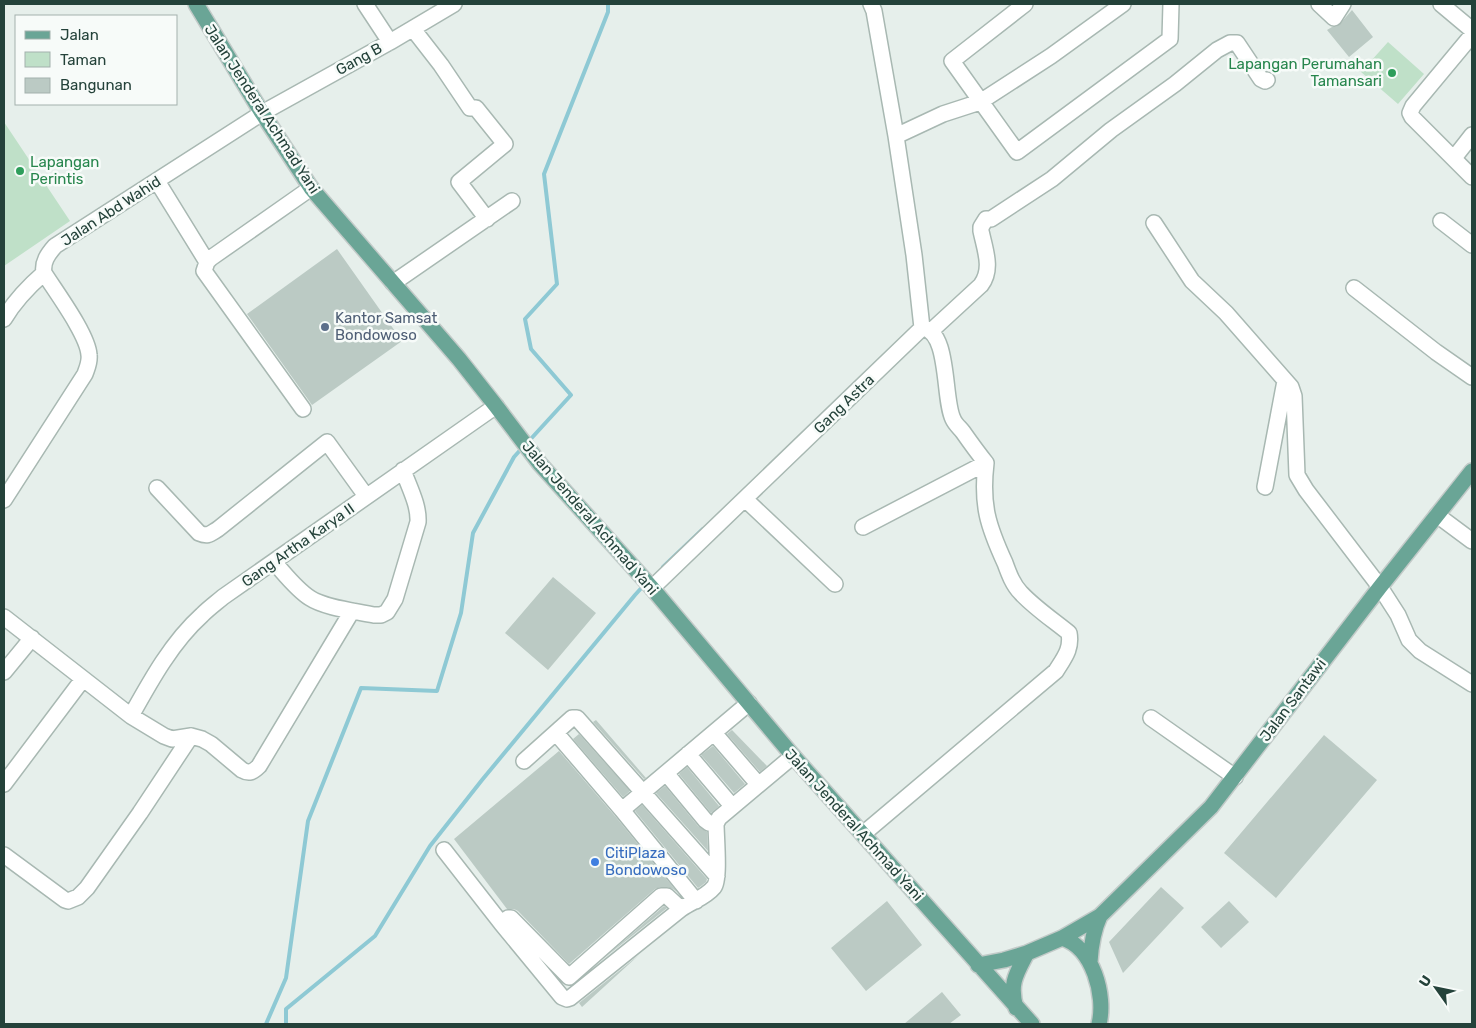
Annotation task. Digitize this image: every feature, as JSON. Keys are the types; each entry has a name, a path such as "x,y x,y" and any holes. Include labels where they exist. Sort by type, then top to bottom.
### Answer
{"main road":[{"name":"Jalan Jenderal Achmad Yani","path":"196,4 262,113 311,188 459,360 540,464 640,577 652,588 793,756 1032,1024"},
{"name":"Jalan Santawi","path":"1027,953 1062,938 1100,916 1211,807 1472,471"},
{"name":"Jalan Santawi","path":"1090,962 1092,938 1100,916"},
{"path":"1062,938 1078,946 1090,962 1100,994 1102,1014 1099,1024"},
{"path":"978,965 1027,953"},
{"path":"1016,1008 1012,995 1016,974 1027,953"}],"street":[{"path":"365,4 390,42"},
{"name":"Gang B","path":"262,113 454,4"},
{"path":"863,834 1056,671 1067,653 1071,642 1068,632 1021,593 1015,585 994,540 988,522 984,504 986,463 953,420 943,357 934,334 927,330 896,136 874,11 871,4"},
{"path":"1025,4 952,61 1017,152 1170,39 1171,4"},
{"path":"896,136 943,114 980,102 1051,56 1123,4"},
{"path":"1318,4 1334,18 1343,4"},
{"path":"1440,4 1472,30"},
{"path":"413,29 470,108 476,108 505,144 459,182 486,219"},
{"path":"1472,35 1410,113 1412,118 1472,177"},
{"name":"Gang Astra","path":"652,588 927,330 981,285 985,280 988,269 981,231 981,227 986,220 1052,179 1111,130 1226,45 1233,42 1237,43 1261,80 1267,80"},
{"name":"Jalan Abd Wahid","path":"44,273 43,267 46,259 56,246 262,113"},
{"path":"1454,158 1472,135"},
{"path":"157,181 207,262"},
{"path":"303,408 204,271 207,262 211,258 311,188"},
{"path":"393,283 512,202"},
{"path":"1441,221 1472,245"},
{"path":"1154,223 1192,281 1226,313 1290,387 1294,396 1297,475 1306,490 1380,587 1398,615 1409,640 1420,651 1472,684"},
{"path":"4,318 14,302 27,287 44,273 84,338 89,356 85,374 4,500"},
{"path":"1354,288 1436,352 1472,377"},
{"path":"1265,487 1285,381"},
{"name":"Gang Artha Karya II","path":"130,716 151,680 183,635 223,597 496,406"},
{"path":"157,488 193,527 205,535 218,529 327,442 366,496"},
{"path":"863,527 986,463"},
{"path":"274,562 309,598 318,602 352,610 381,614 387,612 395,599 418,522 418,514 404,470"},
{"path":"745,499 835,584"},
{"path":"1437,515 1472,541"},
{"path":"4,617 130,716 172,739 191,736 202,739 247,772 254,771 258,766 352,610"},
{"path":"4,672 32,638"},
{"path":"4,784 82,679"},
{"path":"622,810 749,703"},
{"path":"524,762 572,718 577,718 717,876"},
{"path":"1151,718 1235,777"},
{"path":"556,733 696,901"},
{"path":"714,733 758,784"},
{"path":"4,855 64,900 68,901 78,897 87,888 135,821 191,736"},
{"path":"688,754 732,806"},
{"path":"444,850 562,998 567,1000 681,909 696,901 714,887 717,876 716,824 719,818 793,756"},
{"path":"666,773 705,820 716,824"},
{"path":"569,976 661,896 667,896 681,909"},
{"path":"501,923 511,918 581,990"}],"green space":[{"name":"Lapangan Perumahan Tamansari","path":"1388,42 1424,74 1398,104 1361,72"},
{"name":"Lapangan Perintis","path":"4,122 70,221 4,266"}],"building":[{"path":"1352,10 1373,37 1349,57 1327,30 1338,26"},
{"name":"Kantor Samsat Bondowoso","path":"337,249 402,341 312,405 247,314"},
{"path":"553,577 596,613 548,670 505,633"},
{"path":"596,720 646,778 644,779 593,722"},
{"path":"732,730 767,766 760,772 727,734"},
{"path":"579,734 630,791 623,797 573,739"},
{"path":"1324,735 1377,780 1276,898 1224,853"},
{"path":"713,746 745,784 734,793 701,755"},
{"path":"559,751 677,892 667,887 655,889 569,964 518,911 507,909 454,839"},
{"path":"687,767 719,806 711,813 679,774"},
{"path":"665,786 698,826 707,832 708,851 656,793"},
{"path":"642,805 707,879 701,886 698,888 635,811"},
{"path":"1161,887 1184,908 1123,973 1109,942"},
{"path":"887,901 922,945 866,991 831,948"},
{"path":"1229,901 1249,922 1221,948 1201,927"},
{"path":"664,906 667,908 603,959"},
{"path":"639,955 582,1007 579,1003"},
{"path":"942,992 961,1015 949,1024 904,1024"}],"waterway":[{"path":"528,442 571,395 531,349 525,319 557,284 544,174 608,12 608,4"},
{"path":"266,1024 286,978 308,821 361,688 437,691 461,613 473,533 514,457 523,447"},
{"path":"663,567 703,529"},
{"path":"286,1024 286,1009 375,936 430,846 482,780 645,584"}],"place":[{"name":"Lapangan Perumahan Tamansari","path":"1392,73"},
{"name":"Lapangan Perintis","path":"20,171"},
{"name":"Kantor Samsat Bondowoso","path":"325,327"},
{"name":"CitiPlaza Bondowoso","path":"595,862"}]}
